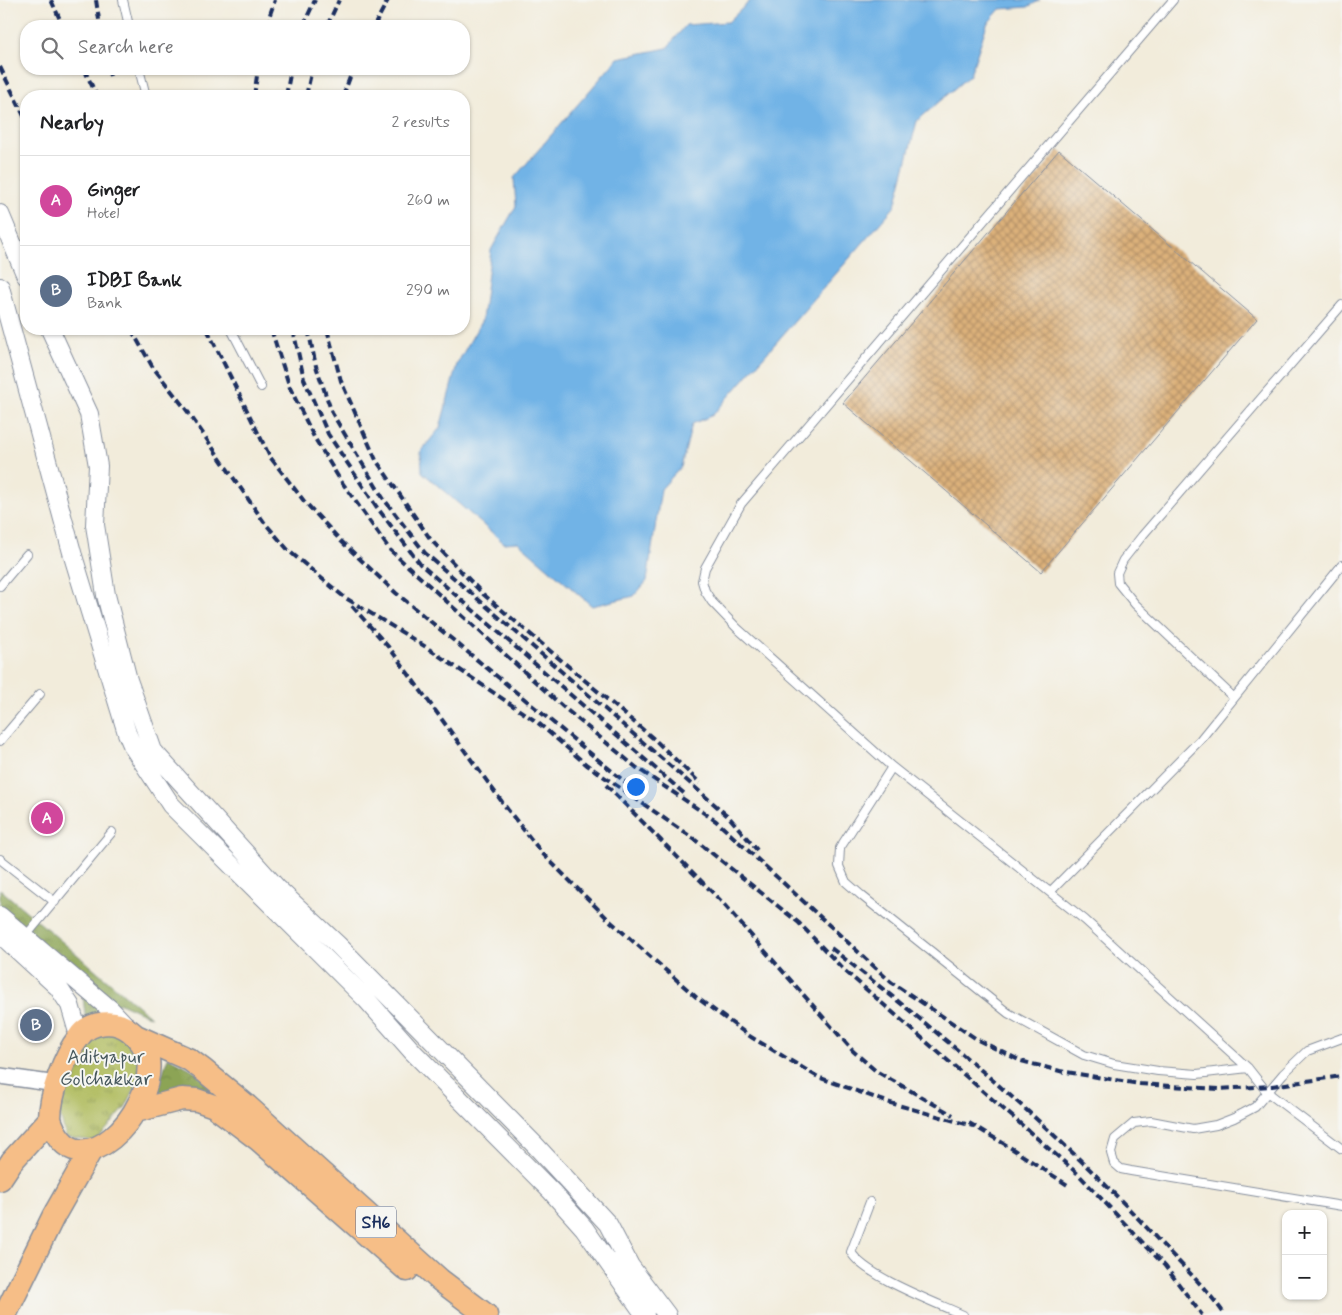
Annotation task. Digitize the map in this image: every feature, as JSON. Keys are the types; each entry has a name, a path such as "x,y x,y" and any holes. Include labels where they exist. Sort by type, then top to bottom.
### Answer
{"main road":[{"name":"SH6","path":"79,1036 92,1027 105,1023 115,1023 134,1035 190,1060 247,1106 440,1280 486,1315"},
{"path":"79,1036 57,1084 50,1105 50,1119 54,1128 68,1144 78,1150 92,1150 113,1139 136,1111 145,1090 150,1071 146,1048 134,1035"},
{"name":"SH6","path":"136,1111 182,1099 197,1100 214,1106 259,1140 414,1276 463,1315"},
{"path":"0,1179 12,1161 50,1119"},
{"path":"5,1315 53,1217 92,1150"}],"street":[{"path":"0,214 20,262"},
{"path":"0,287 73,556 127,733 171,805 366,1000 413,1052 552,1192 656,1313"},
{"path":"53,335 89,414 98,466 96,525 106,595 128,680 153,751 278,888 338,944 542,1152 608,1224 656,1313"},
{"path":"171,805 185,788"},
{"path":"0,916 58,987 70,1005 79,1036"},
{"path":"0,934 20,942 110,1009 134,1035"},
{"path":"3,1075 57,1084"}],"lane":[{"path":"123,0 128,20"},
{"path":"1173,0 741,504 705,568 702,581 712,602 737,628 892,767 1085,920 1248,1068 1267,1092 1342,1149"},
{"path":"141,75 144,90"},
{"path":"1234,698 1135,604 1118,583 1117,573 1123,560 1142,536 1342,305"},
{"path":"234,335 262,387"},
{"path":"0,586 28,554"},
{"path":"1050,892 1200,740 1342,565"},
{"path":"0,741 40,694"},
{"path":"892,767 840,848 839,866 846,882 862,896 1008,1013 1084,1055 1114,1064 1158,1071 1197,1074 1248,1068"},
{"path":"20,942 112,832"},
{"path":"0,859 55,902"},
{"path":"1342,1038 1307,1051 1255,1107 1216,1125 1193,1128 1151,1121 1134,1123 1115,1139 1111,1153 1114,1163 1122,1169 1342,1206"},
{"path":"870,1202 851,1252 855,1260 870,1271 963,1315"}],"green space":[{"path":"0,889 151,1017 120,1003 99,1016 87,1032 82,989 0,913"},
{"name":"Adityapur Golchakkar","path":"122,1029 144,1070 125,1108 96,1141 66,1137 55,1097 78,1041"},
{"path":"168,1057 193,1070 254,1123 180,1090 156,1093"}],"water":[{"path":"751,0 1040,0 1028,7 1000,9 987,24 970,75 917,121 895,206 713,415 692,424 681,467 661,489 647,581 634,596 592,606 518,542 504,543 422,472 421,451 440,428 457,364 482,320 491,250 516,206 514,178 618,58 667,48 686,25 728,22"}],"building":[{"path":"1059,150 1257,319 1041,572 843,403"}],"railway":[{"path":"51,0 60,20"},
{"path":"96,0 99,20"},
{"path":"268,20 275,0"},
{"path":"306,20 315,0"},
{"path":"330,20 339,0"},
{"path":"377,20 388,0"},
{"path":"0,67 20,108"},
{"path":"87,75 94,90"},
{"path":"255,90 257,75"},
{"path":"287,90 290,75"},
{"path":"307,90 311,75"},
{"path":"345,90 351,75"},
{"path":"134,335 152,366 188,412 264,522 289,551 344,597 426,647 537,722 587,765 694,839 799,923 844,970 1078,1174 1165,1266 1202,1315"},
{"path":"210,335 270,457 304,501 341,541 396,593 636,791"},
{"path":"273,335 290,388 314,437 339,478 390,550 562,706 637,768 716,821 891,982 978,1040 1021,1061 1060,1071 1140,1084 1219,1089 1272,1086 1342,1076"},
{"path":"294,335 304,379 328,434 376,506 420,564 686,795"},
{"path":"309,335 316,366 332,413 383,498 425,553 729,817 757,850"},
{"path":"329,335 341,381 376,460 431,540 483,594 654,739 700,783"},
{"path":"352,606 391,650 508,810 542,853 609,920 696,997 751,1037 818,1077 887,1102 973,1126"},
{"path":"606,785 720,900 853,1051 876,1071 953,1115"},
{"path":"831,948 959,1052 1083,1162 1202,1286 1225,1315"},
{"path":"969,1123 1069,1186"}],"place":[{"name":"Ginger","path":"47,818"},
{"name":"IDBI Bank","path":"36,1025"}]}
